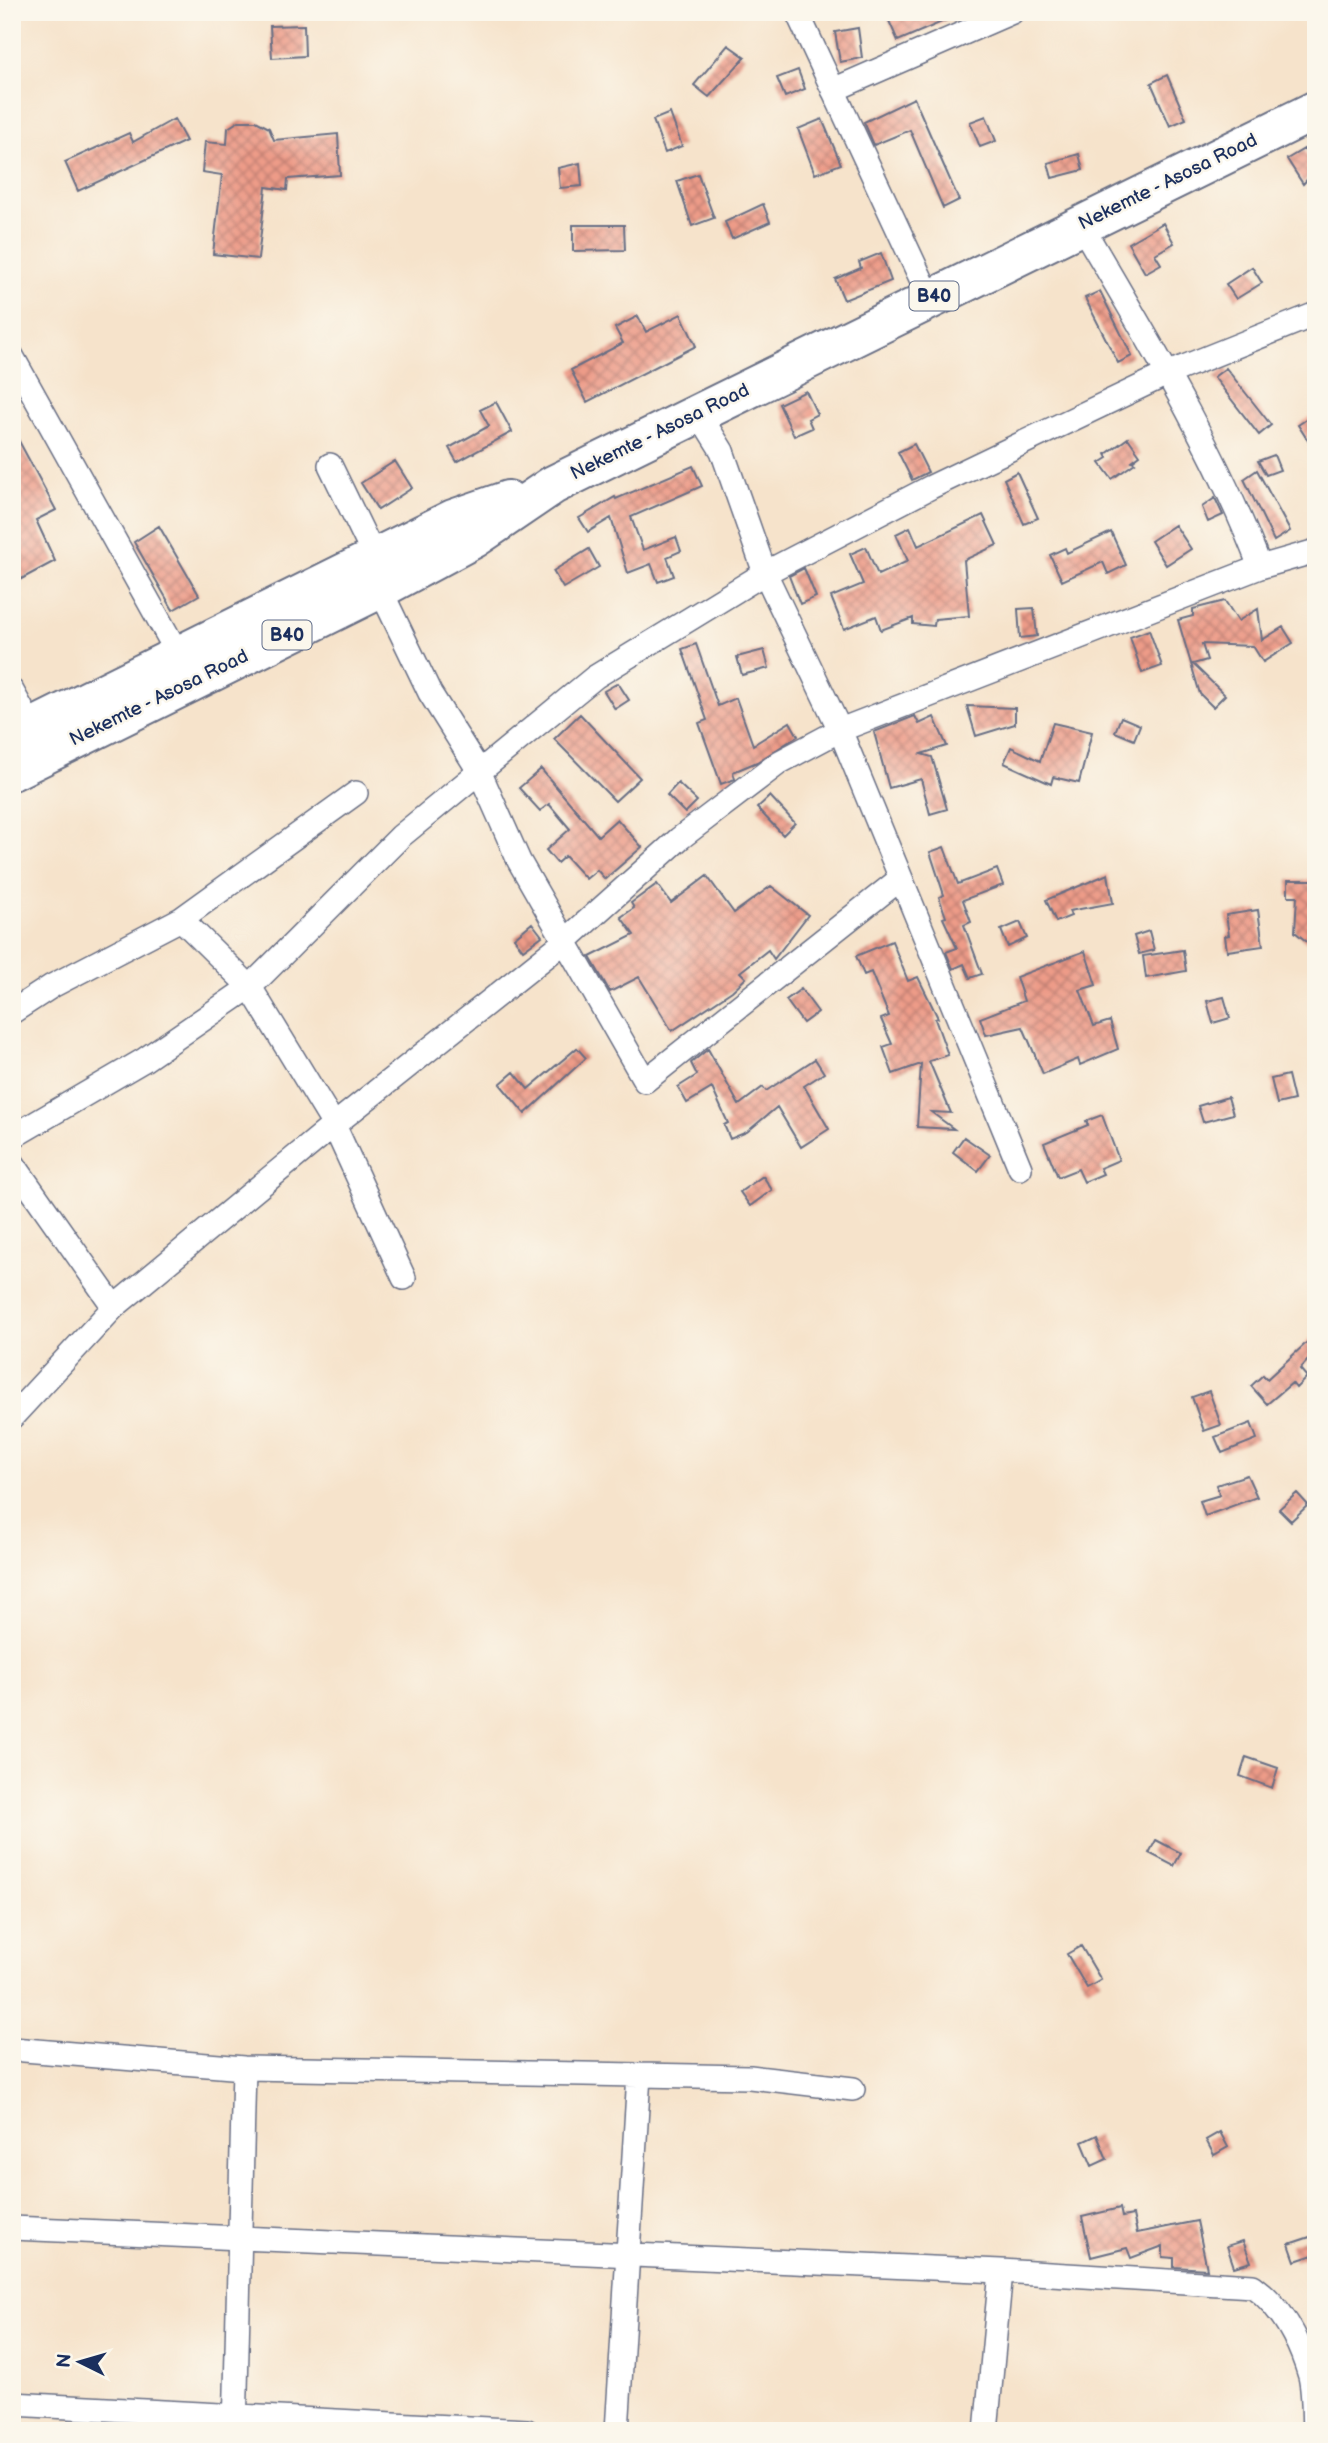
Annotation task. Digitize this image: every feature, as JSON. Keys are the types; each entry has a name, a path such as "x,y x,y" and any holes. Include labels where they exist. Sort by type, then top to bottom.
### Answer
{"highway":[{"name":"Nekemte - Asosa Road","path":"12,771 30,740 378,574 453,519 553,485 1316,110"},
{"name":"B40","path":"30,740 178,654 378,574"}],"street":[{"path":"797,12 930,298"},
{"path":"833,90 1012,12"},
{"path":"1081,225 1168,373 1234,499 1260,567"},
{"path":"12,1137 144,1060 250,987 401,836 595,677 765,573 931,487 1168,373 1316,314"},
{"path":"12,356 178,654"},
{"path":"699,414 722,451 765,573 840,730 1020,1168"},
{"path":"330,464 430,693 478,771 519,861 645,1081 900,878"},
{"path":"12,1417 114,1307 334,1125 564,942 679,839 780,762 840,730 1260,567 1316,551"},
{"path":"12,691 30,740"},
{"path":"12,1012 52,986 181,919 356,793"},
{"path":"181,919 250,987 334,1125 404,1278"},
{"path":"12,1162 114,1307"},
{"path":"12,2049 244,2068 750,2077 853,2089"},
{"path":"234,2422 237,2237 244,2068"},
{"path":"617,2431 639,2075"},
{"path":"12,2228 1000,2271 1253,2286 1270,2298 1288,2325 1310,2378 1314,2431"},
{"path":"986,2431 1000,2271"},
{"path":"12,2404 234,2422 527,2431"}],"building":[{"path":"885,12 965,12 898,41"},
{"path":"304,25 305,56 272,58 270,26"},
{"path":"858,28 862,58 840,62 835,32"},
{"path":"728,45 745,57 709,97 694,85"},
{"path":"798,70 805,89 785,97 777,78"},
{"path":"1167,75 1186,119 1170,126 1151,83"},
{"path":"914,98 959,200 943,208 910,130 874,145 864,122"},
{"path":"670,113 682,146 665,153 653,120"},
{"path":"986,116 996,141 980,147 970,122"},
{"path":"174,119 186,141 78,191 65,162 129,133 133,142"},
{"path":"822,119 841,164 815,174 798,129"},
{"path":"239,121 256,121 269,128 274,140 338,134 340,175 288,179 287,190 266,187 258,259 213,254 222,175 202,172 205,142 227,144 228,128"},
{"path":"1304,149 1316,170 1303,184 1287,159"},
{"path":"1079,154 1083,170 1052,178 1048,163"},
{"path":"580,163 582,186 560,188 558,168"},
{"path":"698,174 714,218 692,226 677,181"},
{"path":"763,204 770,222 732,239 725,222"},
{"path":"1163,223 1174,243 1155,254 1161,264 1145,273 1128,243"},
{"path":"573,225 624,225 625,250 573,251"},
{"path":"881,253 891,281 844,300 835,279 861,268 859,262"},
{"path":"1252,267 1262,283 1236,299 1226,284"},
{"path":"1100,291 1132,356 1118,363 1085,298"},
{"path":"681,314 696,346 587,402 571,370 623,343 615,328 638,316 646,332"},
{"path":"1226,368 1271,425 1259,435 1214,377"},
{"path":"806,391 817,414 808,419 812,428 794,436 779,404"},
{"path":"496,402 512,432 457,462 449,448 489,426 480,410"},
{"path":"1316,413 1316,453 1298,425"},
{"path":"12,428 56,510 36,520 55,561 12,584"},
{"path":"1128,438 1140,455 1132,461 1135,463 1112,479 1100,463 1108,458 1106,454"},
{"path":"914,444 928,472 912,480 898,452"},
{"path":"1274,455 1280,470 1266,475 1258,461"},
{"path":"395,461 412,488 378,510 361,483"},
{"path":"693,466 702,486 631,517 643,550 676,537 681,551 667,557 674,576 658,582 651,564 628,573 611,518 588,532 579,518 615,497 616,499"},
{"path":"1257,470 1290,531 1274,541 1244,479"},
{"path":"1017,472 1038,518 1024,524 1004,479"},
{"path":"1215,498 1223,515 1208,522 1202,507"},
{"path":"983,515 997,545 964,560 969,616 935,619 934,626 913,624 913,618 881,630 876,616 844,629 831,597 863,584 850,554 866,547 878,575 908,561 896,534 910,527 918,546"},
{"path":"1175,525 1191,549 1166,565 1151,541"},
{"path":"159,526 199,595 173,610 134,542"},
{"path":"1111,532 1126,565 1108,574 1103,562 1062,581 1050,555 1065,548 1067,553"},
{"path":"589,549 599,567 563,588 553,571"},
{"path":"804,568 816,597 800,604 789,576"},
{"path":"1225,601 1238,621 1258,609 1262,640 1283,627 1293,643 1263,662 1253,646 1202,644 1207,660 1193,664 1225,695 1213,707 1200,694 1178,620 1193,616 1193,609"},
{"path":"1034,608 1037,636 1020,638 1018,609"},
{"path":"1149,630 1162,666 1142,673 1130,637"},
{"path":"696,644 718,706 736,698 753,745 790,722 798,736 757,762 733,772 735,779 721,784 699,723 707,720 682,649"},
{"path":"764,650 769,668 742,675 737,657"},
{"path":"618,683 629,700 615,709 604,691"},
{"path":"967,706 1015,708 1015,724 976,736"},
{"path":"580,714 640,778 615,801 554,739"},
{"path":"915,716 919,724 934,717 947,746 921,754 932,757 947,809 930,814 921,779 889,788 874,732"},
{"path":"1121,717 1140,725 1134,740 1115,732"},
{"path":"1053,723 1092,732 1079,783 1053,777 1051,784 1004,763 1011,747 1040,761"},
{"path":"541,769 598,836 617,819 642,847 605,879 597,870 586,879 565,856 557,863 546,850 570,829 549,804 540,811 519,788"},
{"path":"678,783 697,801 685,813 667,795"},
{"path":"770,796 795,823 783,835 757,808"},
{"path":"944,847 958,884 997,869 1003,885 963,900 971,922 964,925 982,974 970,978 964,964 953,969 946,952 957,948 943,918 946,917 939,897 944,895 930,852"},
{"path":"1108,874 1113,903 1069,911 1071,916 1056,922 1046,900"},
{"path":"707,876 734,913 771,886 808,915 774,959 768,950 740,972 746,978 732,991 672,1031 639,977 610,992 590,957 634,935 621,917 634,908 631,903 657,884 671,903"},
{"path":"1288,880 1316,880 1312,946 1295,932 1297,896 1288,896"},
{"path":"1258,910 1263,946 1227,951 1225,936 1229,935 1226,915"},
{"path":"1020,922 1027,938 1008,947 1001,930"},
{"path":"532,923 542,936 523,950 514,938"},
{"path":"1149,931 1154,950 1139,954 1134,936"},
{"path":"892,941 908,981 918,977 938,1018 935,1019 948,1055 929,1061 951,1113 931,1112 954,1129 917,1127 921,1064 893,1074 883,1047 892,1044 881,1019 889,1016 871,972 864,975 856,956"},
{"path":"1183,950 1186,971 1146,978 1143,956"},
{"path":"1085,951 1096,985 1080,990 1094,1026 1110,1021 1118,1049 1080,1065 1078,1059 1043,1074 1023,1027 986,1035 980,1018 1024,1001 1016,977"},
{"path":"801,989 818,1012 803,1023 786,1000"},
{"path":"1224,997 1230,1018 1213,1023 1207,1001"},
{"path":"577,1048 586,1058 525,1114 500,1084 514,1072 528,1089"},
{"path":"708,1049 739,1105 763,1087 766,1091 815,1059 824,1073 804,1086 829,1129 801,1147 777,1107 747,1132 730,1139 724,1125 728,1123 712,1088 687,1103 678,1087 697,1075 691,1063"},
{"path":"1288,1075 1294,1100 1277,1104 1271,1079"},
{"path":"1228,1097 1233,1114 1203,1122 1198,1106"},
{"path":"1102,1115 1119,1160 1100,1168 1103,1174 1084,1182 1078,1169 1058,1177 1044,1143 1088,1125 1086,1121"},
{"path":"964,1137 990,1155 978,1171 953,1152"},
{"path":"763,1176 772,1190 750,1206 740,1192"},
{"path":"1316,1334 1316,1351 1300,1369 1307,1377 1296,1388 1292,1383 1267,1404 1251,1386 1263,1375 1267,1379"},
{"path":"1209,1391 1221,1425 1204,1431 1192,1397"},
{"path":"1251,1423 1257,1439 1222,1453 1215,1437"},
{"path":"1247,1475 1257,1497 1205,1516 1200,1501 1220,1495 1216,1485"},
{"path":"1297,1493 1308,1505 1291,1521 1279,1509"},
{"path":"1246,1757 1278,1768 1272,1788 1240,1776"},
{"path":"1156,1840 1181,1853 1174,1866 1149,1853"},
{"path":"1081,1946 1101,1980 1087,1988 1067,1954"},
{"path":"1220,2132 1228,2147 1214,2155 1206,2140"},
{"path":"1097,2135 1107,2159 1092,2166 1082,2142"},
{"path":"1120,2208 1122,2217 1133,2215 1137,2233 1197,2221 1207,2269 1174,2267 1174,2258 1163,2257 1163,2246 1131,2258 1127,2248 1091,2257 1082,2217"},
{"path":"1316,2235 1316,2254 1295,2261 1289,2244"},
{"path":"1243,2241 1251,2262 1234,2267 1227,2246"}]}
